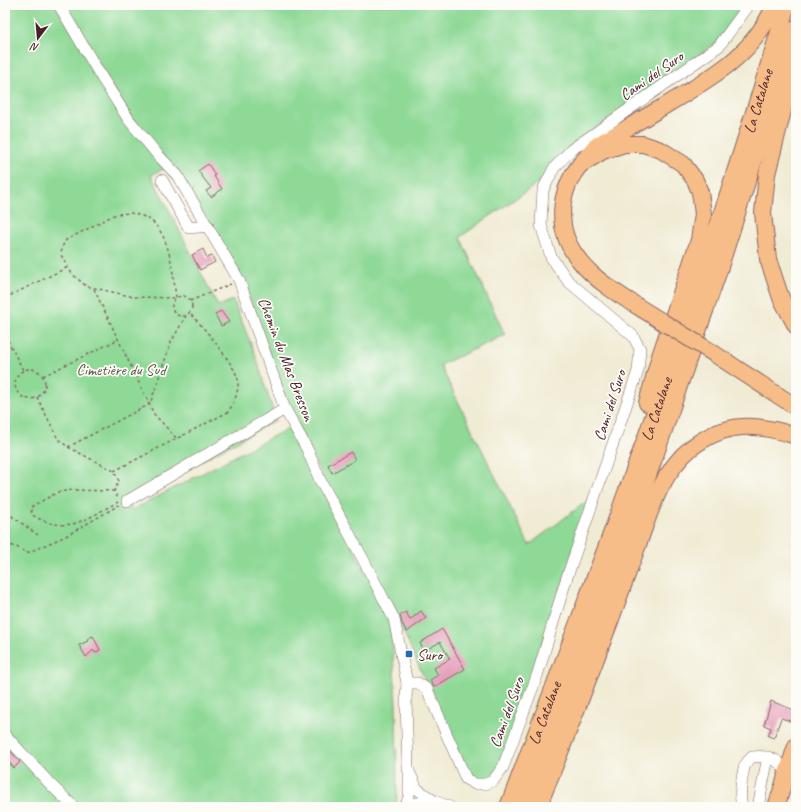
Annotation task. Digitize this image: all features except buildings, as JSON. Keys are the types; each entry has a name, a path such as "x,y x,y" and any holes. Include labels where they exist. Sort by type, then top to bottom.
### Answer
{"highway":[{"path":"775,5 760,32 744,51 728,65 595,148 580,165 569,182 562,209 562,226 569,246 579,261 617,293 796,407"},
{"name":"La Catalane","path":"508,807 624,497 685,323 752,120 787,5"},
{"name":"La Catalane","path":"524,807 626,538 656,453 718,273 796,28"},
{"path":"796,61 767,174 763,213 768,259 781,298 796,326"},
{"path":"580,165 604,150 625,144 643,144 661,150 683,164 695,180 700,192 704,214 699,240 660,356 640,426 625,469 624,497"},
{"path":"538,807 613,614 658,490 670,470 690,449 707,437 727,428 751,426 774,428 796,436"},
{"path":"776,807 792,776 796,746"}],"street":[{"name":"Chemin du Mas Bresson","path":"59,5 102,78 129,120 157,154 177,175 239,280 286,409 307,449 320,480 394,619 407,683 408,769 418,790 434,801 450,807"},
{"name":"Cami del Suro","path":"407,683 418,683 427,689 466,779 475,784 485,784 493,781 503,767 537,676 566,580 638,371 640,349 634,336 568,281 551,257 541,225 543,190 554,168 571,150 719,46 749,5"},
{"path":"162,180 190,228 208,226"},
{"path":"127,501 286,409"},
{"path":"5,735 53,787 74,807"},
{"path":"743,807 741,804 741,792 745,766 752,757 760,756 774,759 779,762 792,776"},
{"path":"758,807 768,757"},
{"path":"405,807 409,797 408,769"},
{"path":"412,807 417,803 434,801"}],"path":[{"path":"68,447 150,404 169,348 192,307 190,301 186,297 180,296 176,298 134,298 86,286 72,274 61,255 62,247 66,240 116,214 130,213 141,215 151,220 160,230 168,251 176,298 172,305 172,310 180,316 186,316"},
{"path":"5,298 68,267"},
{"path":"190,301 239,280"},
{"path":"94,288 117,340 154,414 177,439"},
{"path":"114,471 228,412 233,404 237,391 238,380 234,368 198,320 190,313"},
{"path":"5,335 23,370"},
{"path":"43,376 117,340"},
{"path":"30,368 37,370 43,376 45,389 37,398 31,399 21,397 16,391 14,382 18,374 23,370 30,368"},
{"path":"37,398 58,439 68,447 114,471 119,481 114,491"},
{"path":"73,490 114,491 120,501 74,524 61,526 49,524 32,515 31,508 58,492 73,490"},
{"path":"5,545 14,546 27,553 66,536 127,501"},
{"path":"5,506 9,514 38,535"}],"green space":[{"name":"Cimetière du Sud","path":"5,5 55,5 166,168 151,175 218,306 233,300 255,354 276,420 127,501 132,510 289,428 303,450 391,621 396,704 397,804 395,807 5,807"},
{"path":"63,5 745,5 716,43 569,147 544,179 460,237 505,335 440,365 529,545 591,498 533,674 500,765 491,778 485,781 469,776 397,618 323,479 289,407 242,278 132,118"}],"place":[{"name":"Suro","path":"409,654"}]}
